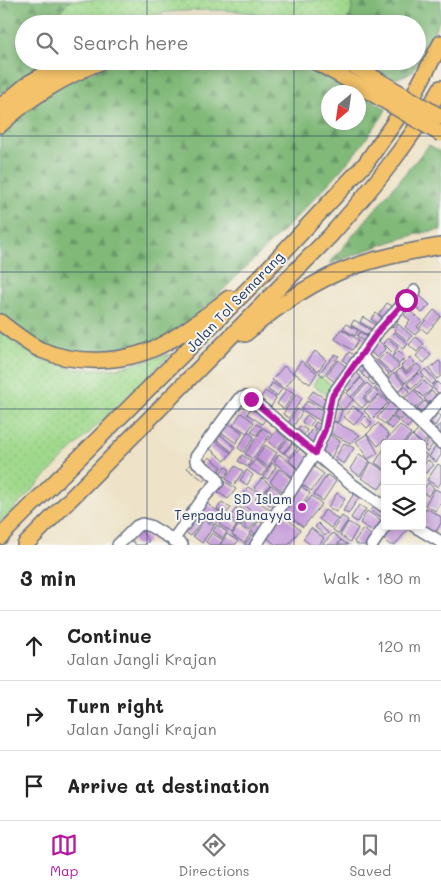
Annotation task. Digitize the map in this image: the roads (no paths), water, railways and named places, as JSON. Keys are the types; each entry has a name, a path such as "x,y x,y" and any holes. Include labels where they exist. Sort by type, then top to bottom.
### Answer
{"highway":[{"name":"Jalan Tol Semarang","path":"0,537 262,275 366,163 414,94 441,43"},
{"path":"0,107 29,83 53,70"},
{"path":"0,125 50,85 82,70"},
{"path":"335,70 441,118"},
{"path":"357,70 441,134"},
{"name":"Jalan Tol Semarang","path":"25,545 336,230 367,195 416,130 441,88"},
{"path":"161,406 256,325 282,305 317,284 351,268 409,251 441,246"},
{"path":"0,322 23,340 42,350 72,358 101,360 137,355 166,343 262,275"}],"street":[{"path":"256,545 315,453 325,430 332,396 389,318 415,291"},
{"path":"361,355 396,399 441,443"},
{"path":"118,545 142,524 150,526 177,542 205,496 218,482 216,477 196,461 196,457 240,399 245,397 251,399 353,485 381,504"},
{"path":"421,423 441,400"},
{"path":"372,545 382,530"},
{"path":"419,530 434,542"}],"place":[{"name":"SD Islam Terpadu Bunayya","path":"302,507"}]}
